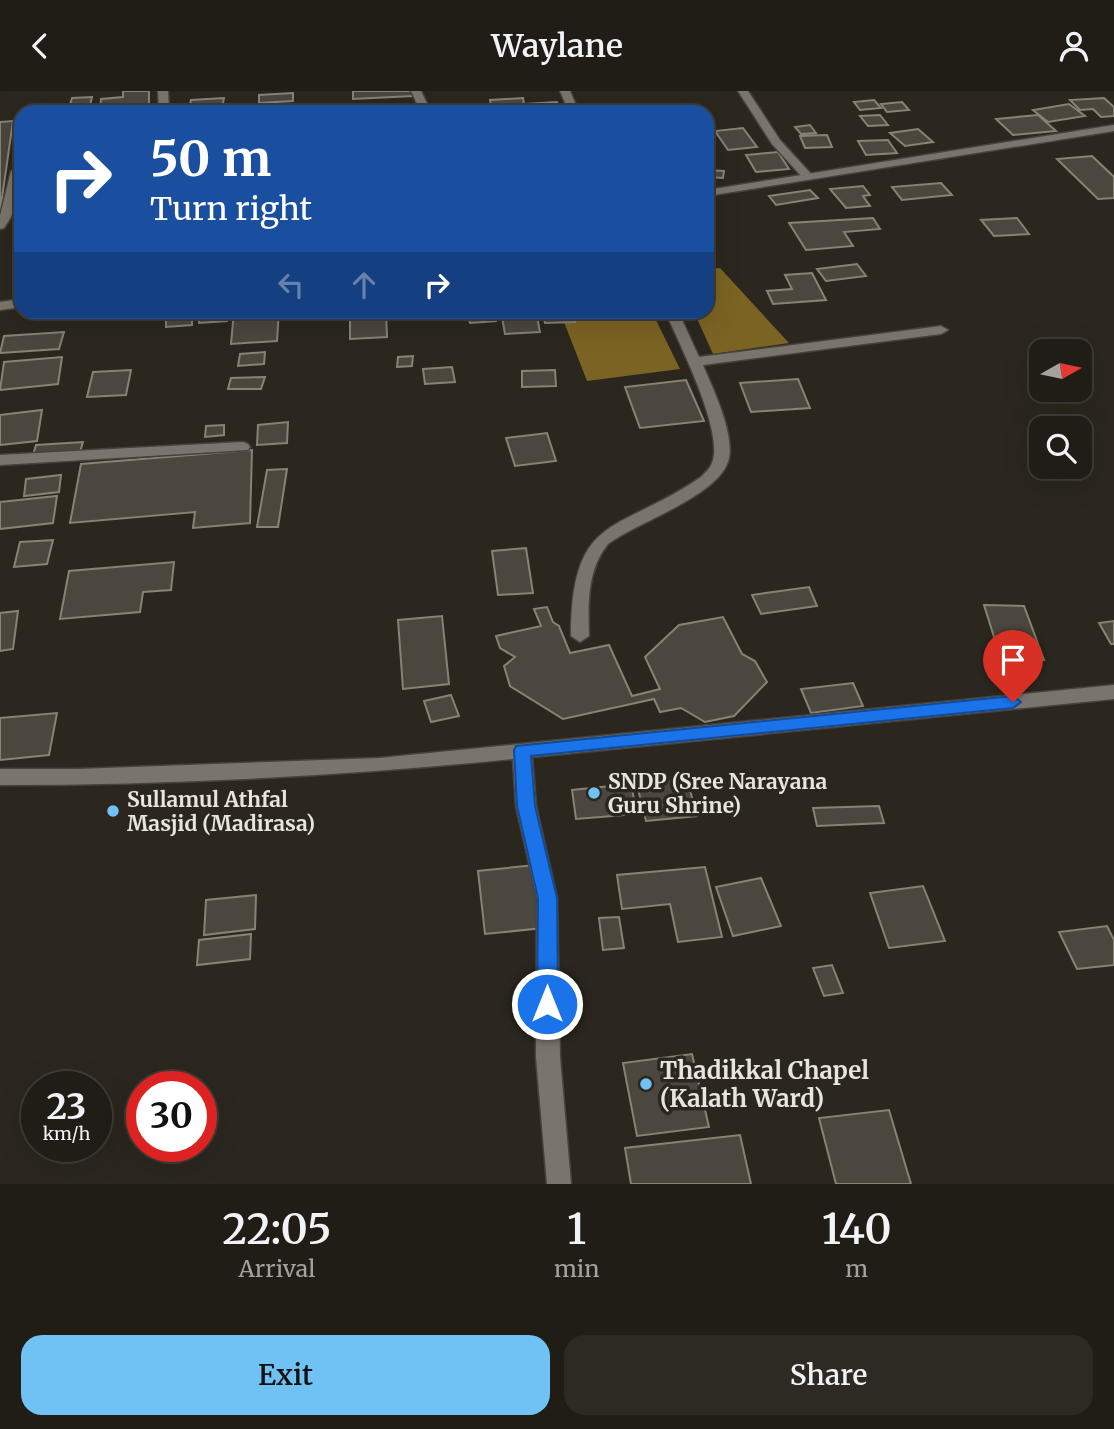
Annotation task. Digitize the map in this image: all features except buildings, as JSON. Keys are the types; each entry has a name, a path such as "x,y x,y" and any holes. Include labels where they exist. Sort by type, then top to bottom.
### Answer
{"street":[{"path":"743,91 776,142 808,177"},
{"path":"714,192 1114,128"},
{"path":"0,225 9,212 14,186"},
{"path":"580,636 580,594 591,557 602,540 700,486 718,472 722,458 717,424 675,319"},
{"path":"694,362 941,330"},
{"path":"0,460 243,447"},
{"path":"0,777 379,765 1114,692"},
{"path":"522,750 526,806 547,898 548,1057 559,1184"}],"shaded area":[{"path":"714,268 720,268 789,343 713,354 697,319 714,319"},
{"path":"563,319 655,319 680,369 587,381"}],"place":[{"name":"SNDP (Sree Narayana Guru Shrine)","path":"594,793"},
{"name":"Sullamul Athfal Masjid (Madirasa)","path":"113,811"},
{"name":"Thadikkal Chapel (Kalath Ward)","path":"646,1084"}],"route":[{"path":"547,1004 547,898 526,806 522,750 1013,702"}]}
